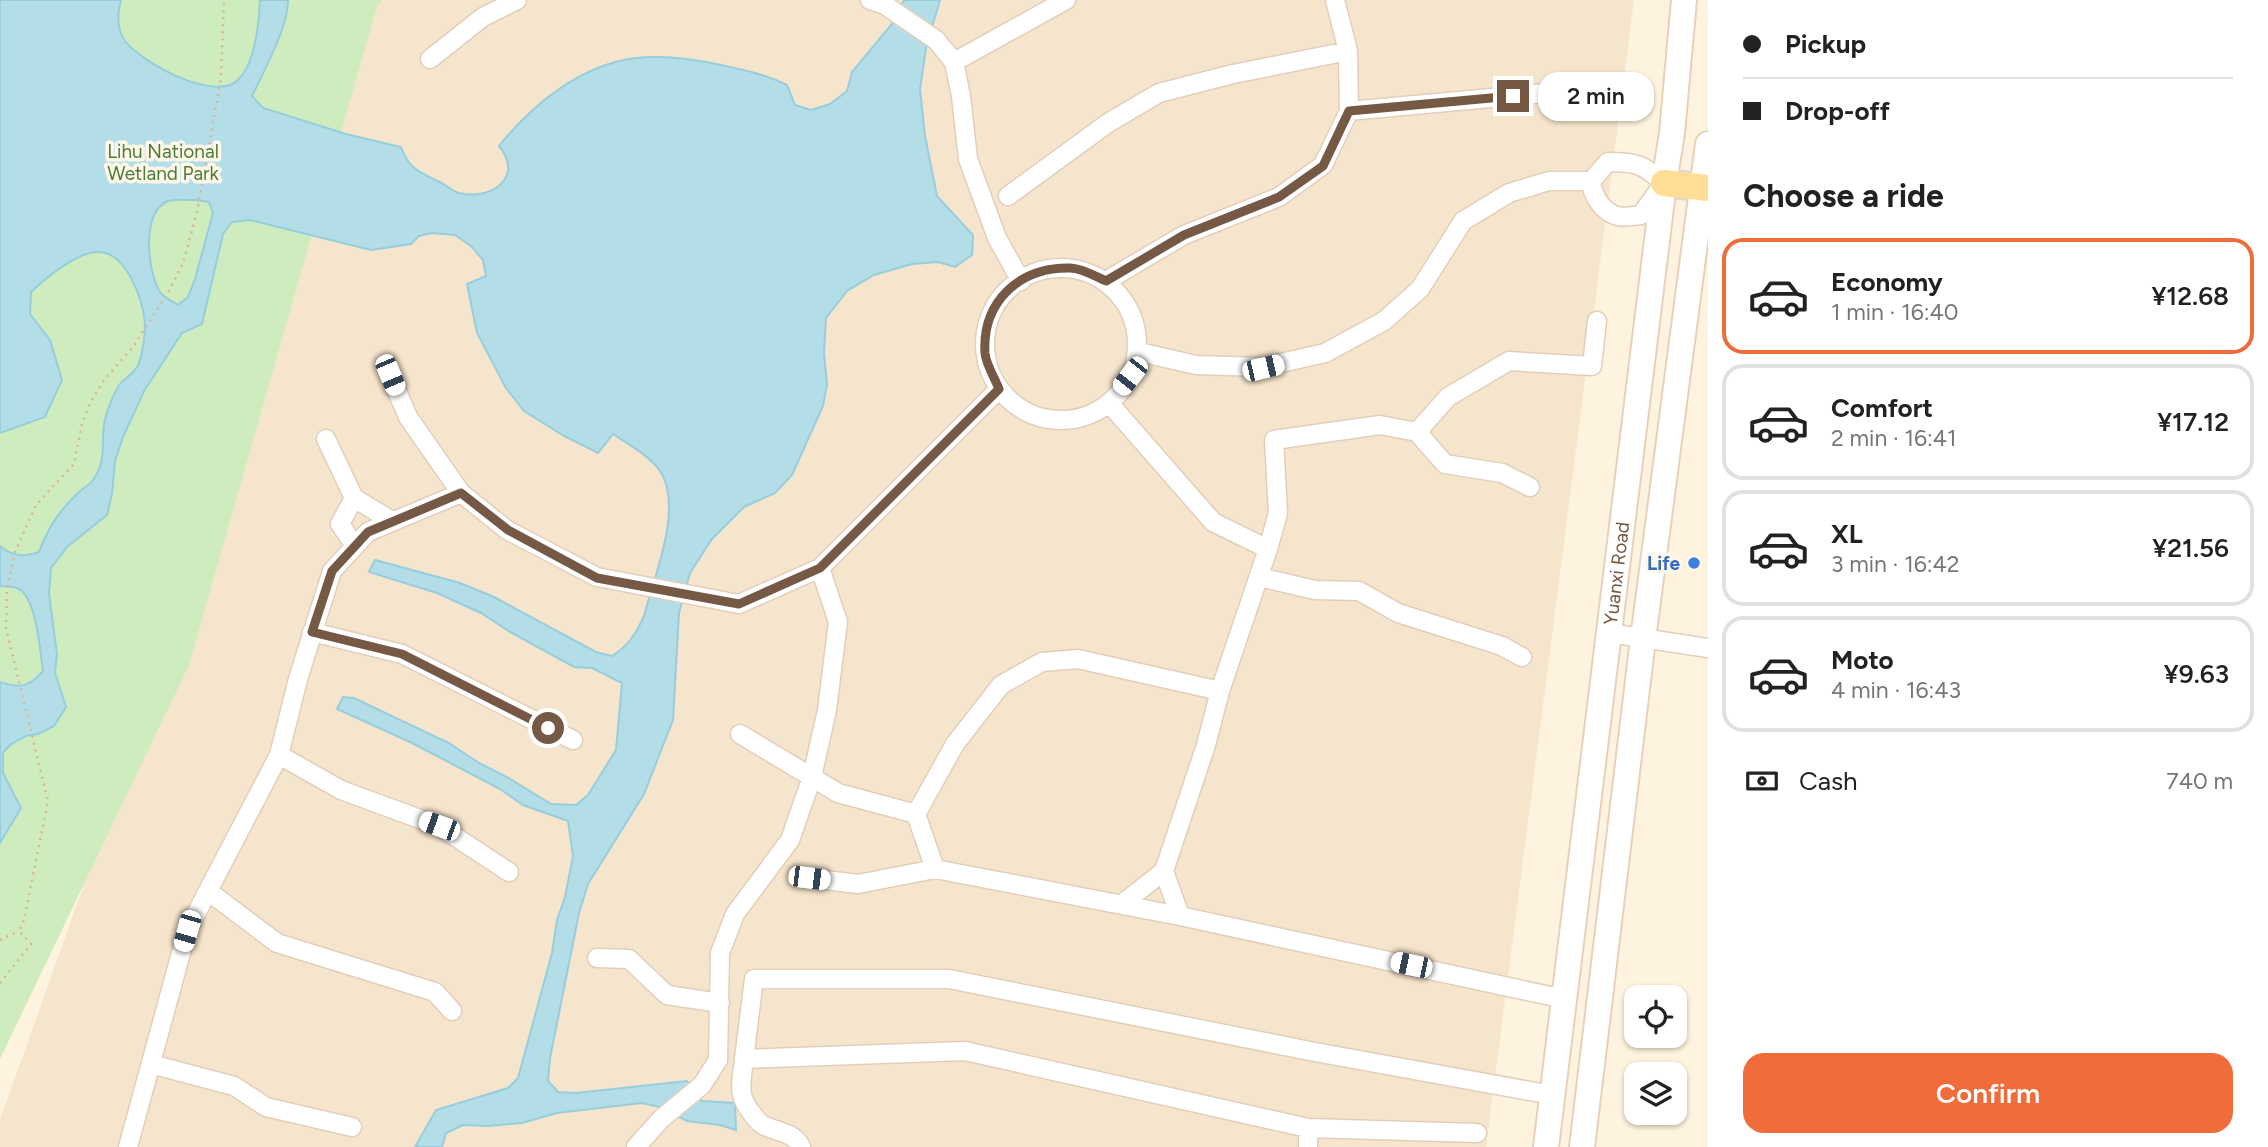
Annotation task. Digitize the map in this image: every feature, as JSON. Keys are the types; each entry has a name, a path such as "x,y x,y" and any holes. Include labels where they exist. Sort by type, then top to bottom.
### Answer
{"main road":[{"name":"Yuanxi Road","path":"1546,1147 1665,179 1684,0"},
{"name":"Yuanxi Road","path":"1582,1147 1643,639 1705,184 1708,144"},
{"path":"1665,179 1705,184"}],"street":[{"path":"430,59 483,17 517,0"},
{"path":"954,62 1066,0"},
{"path":"1106,281 1184,235 1279,197 1323,166 1349,111 1349,51 1335,0"},
{"path":"878,2 936,40 954,62 968,159 996,238 1021,281"},
{"path":"1008,196 1108,123 1159,93 1233,74 1349,51"},
{"path":"1349,111 1567,91"},
{"path":"1608,162 1633,162 1665,179 1641,215 1617,216 1604,208 1592,192 1591,181 1608,162"},
{"path":"1139,352 1196,365 1263,368 1325,353 1384,321 1420,289 1462,221 1509,193 1549,181 1591,181"},
{"path":"1072,267 1106,281 1129,308 1139,352 1130,376 1109,403 1082,417 1051,419 1022,410 999,389 985,356 988,320 1006,290 1037,271 1072,267"},
{"path":"1416,432 1448,397 1509,361 1592,366 1597,321"},
{"path":"390,375 408,417 461,493 508,530 597,578 739,604 820,568 999,389"},
{"path":"1109,403 1213,522 1268,549"},
{"path":"1122,904 1164,871 1206,745 1220,691 1278,513 1274,440 1380,425 1416,432 1445,464 1502,473 1530,486"},
{"path":"326,439 354,498 392,521"},
{"path":"128,1147 187,931 279,755 312,632 332,571 368,532 461,493"},
{"path":"354,498 340,524 355,546"},
{"path":"636,1147 661,1119 702,1085 719,1060 720,953 735,914 790,840 812,777 827,710 838,622 820,568"},
{"path":"1259,577 1315,590 1359,591 1398,613 1502,646 1522,657"},
{"path":"312,632 402,654 573,740"},
{"path":"1610,633 1708,648"},
{"path":"935,869 916,814 955,744 1001,685 1042,662 1078,659 1220,691"},
{"path":"740,734 838,793 916,814"},
{"path":"279,755 341,790 439,826 509,872"},
{"path":"809,878 858,884 935,869 1122,904 1564,999"},
{"path":"1164,871 1180,916"},
{"path":"208,891 277,943 435,992 452,1011"},
{"path":"597,958 629,960 667,995 720,1003"},
{"path":"801,1147 799,1142 785,1133 762,1124 741,1096 754,979 949,979 1315,1052 1552,1095"},
{"path":"744,1059 965,1051 1308,1128 1478,1133"},
{"path":"151,1064 234,1086 266,1107 352,1127"},
{"path":"1308,1128 1308,1147"}],"path":[{"path":"0,940 19,931 26,911 48,801 6,628 7,589 15,552 36,505 74,464 82,424 91,401 104,380 134,347 183,263 197,212 221,78 224,0"},
{"path":"0,983 31,944 19,931"}],"shaded area":[{"path":"358,0 1634,0 1486,1147 0,1147 0,1120 189,590"}],"green space":[{"name":"Lihu National Wetland Park","path":"0,0 382,0 377,6 189,665 0,1059"}],"water":[{"path":"0,0 121,0 118,16 120,32 134,50 181,78 215,87 229,85 245,71 255,41 260,0 288,0 280,36 252,96 263,108 346,134 401,147 416,169 456,192 471,195 493,190 506,177 506,157 499,146 512,130 559,89 596,69 615,62 646,57 711,63 754,73 787,85 795,105 811,110 830,104 847,91 852,72 892,24 904,0 940,0 926,48 920,89 925,136 937,196 973,235 972,255 955,267 938,262 912,264 874,275 847,291 826,318 824,353 827,385 823,406 792,475 775,493 744,507 712,539 690,573 679,613 673,720 644,794 588,884 579,913 550,1058 548,1081 558,1092 576,1093 687,1081 702,1101 735,1103 736,1130 687,1121 660,1107 642,1103 557,1113 522,1123 463,1125 446,1133 442,1147 415,1147 436,1110 508,1088 518,1078 552,953 573,856 568,821 523,805 500,789 412,743 337,709 343,697 354,698 449,743 551,804 576,805 588,795 616,750 622,683 592,668 574,667 481,613 437,593 369,572 375,560 460,583 494,597 596,652 612,656 631,639 644,616 660,562 668,522 667,486 660,471 645,455 613,434 598,453 524,411 506,388 477,333 467,284 486,276 483,260 471,246 455,235 431,233 419,236 411,244 371,250 250,220 232,222 223,234 202,324 182,333 144,391 123,437 115,461 107,515 67,547 51,568 49,594 57,654 55,673 66,707 54,726 38,734 26,736 10,745 3,753 3,773 21,808 0,843 0,682 24,685 43,671 36,625 29,602 17,588 0,586 0,546 19,555 39,552 59,513 98,473 109,406 120,384 139,364 145,327 141,302 132,279 118,260 109,254 99,252 82,256 54,273 31,292 30,314 50,340 62,380 45,417 0,433","holes":["168,201 209,202 213,213 195,279 188,297 178,305 160,292 152,271 149,244 153,217 159,207"]}],"place":[{"name":"Life","path":"1694,563"}],"route":[{"path":"548,728 402,654 312,632 332,571 368,532 461,493 508,530 597,578 739,604 820,568 999,389 985,356 986,338 988,320 1006,290 1037,271 1072,267 1106,281 1184,235 1279,197 1323,166 1349,111 1513,96"}]}
